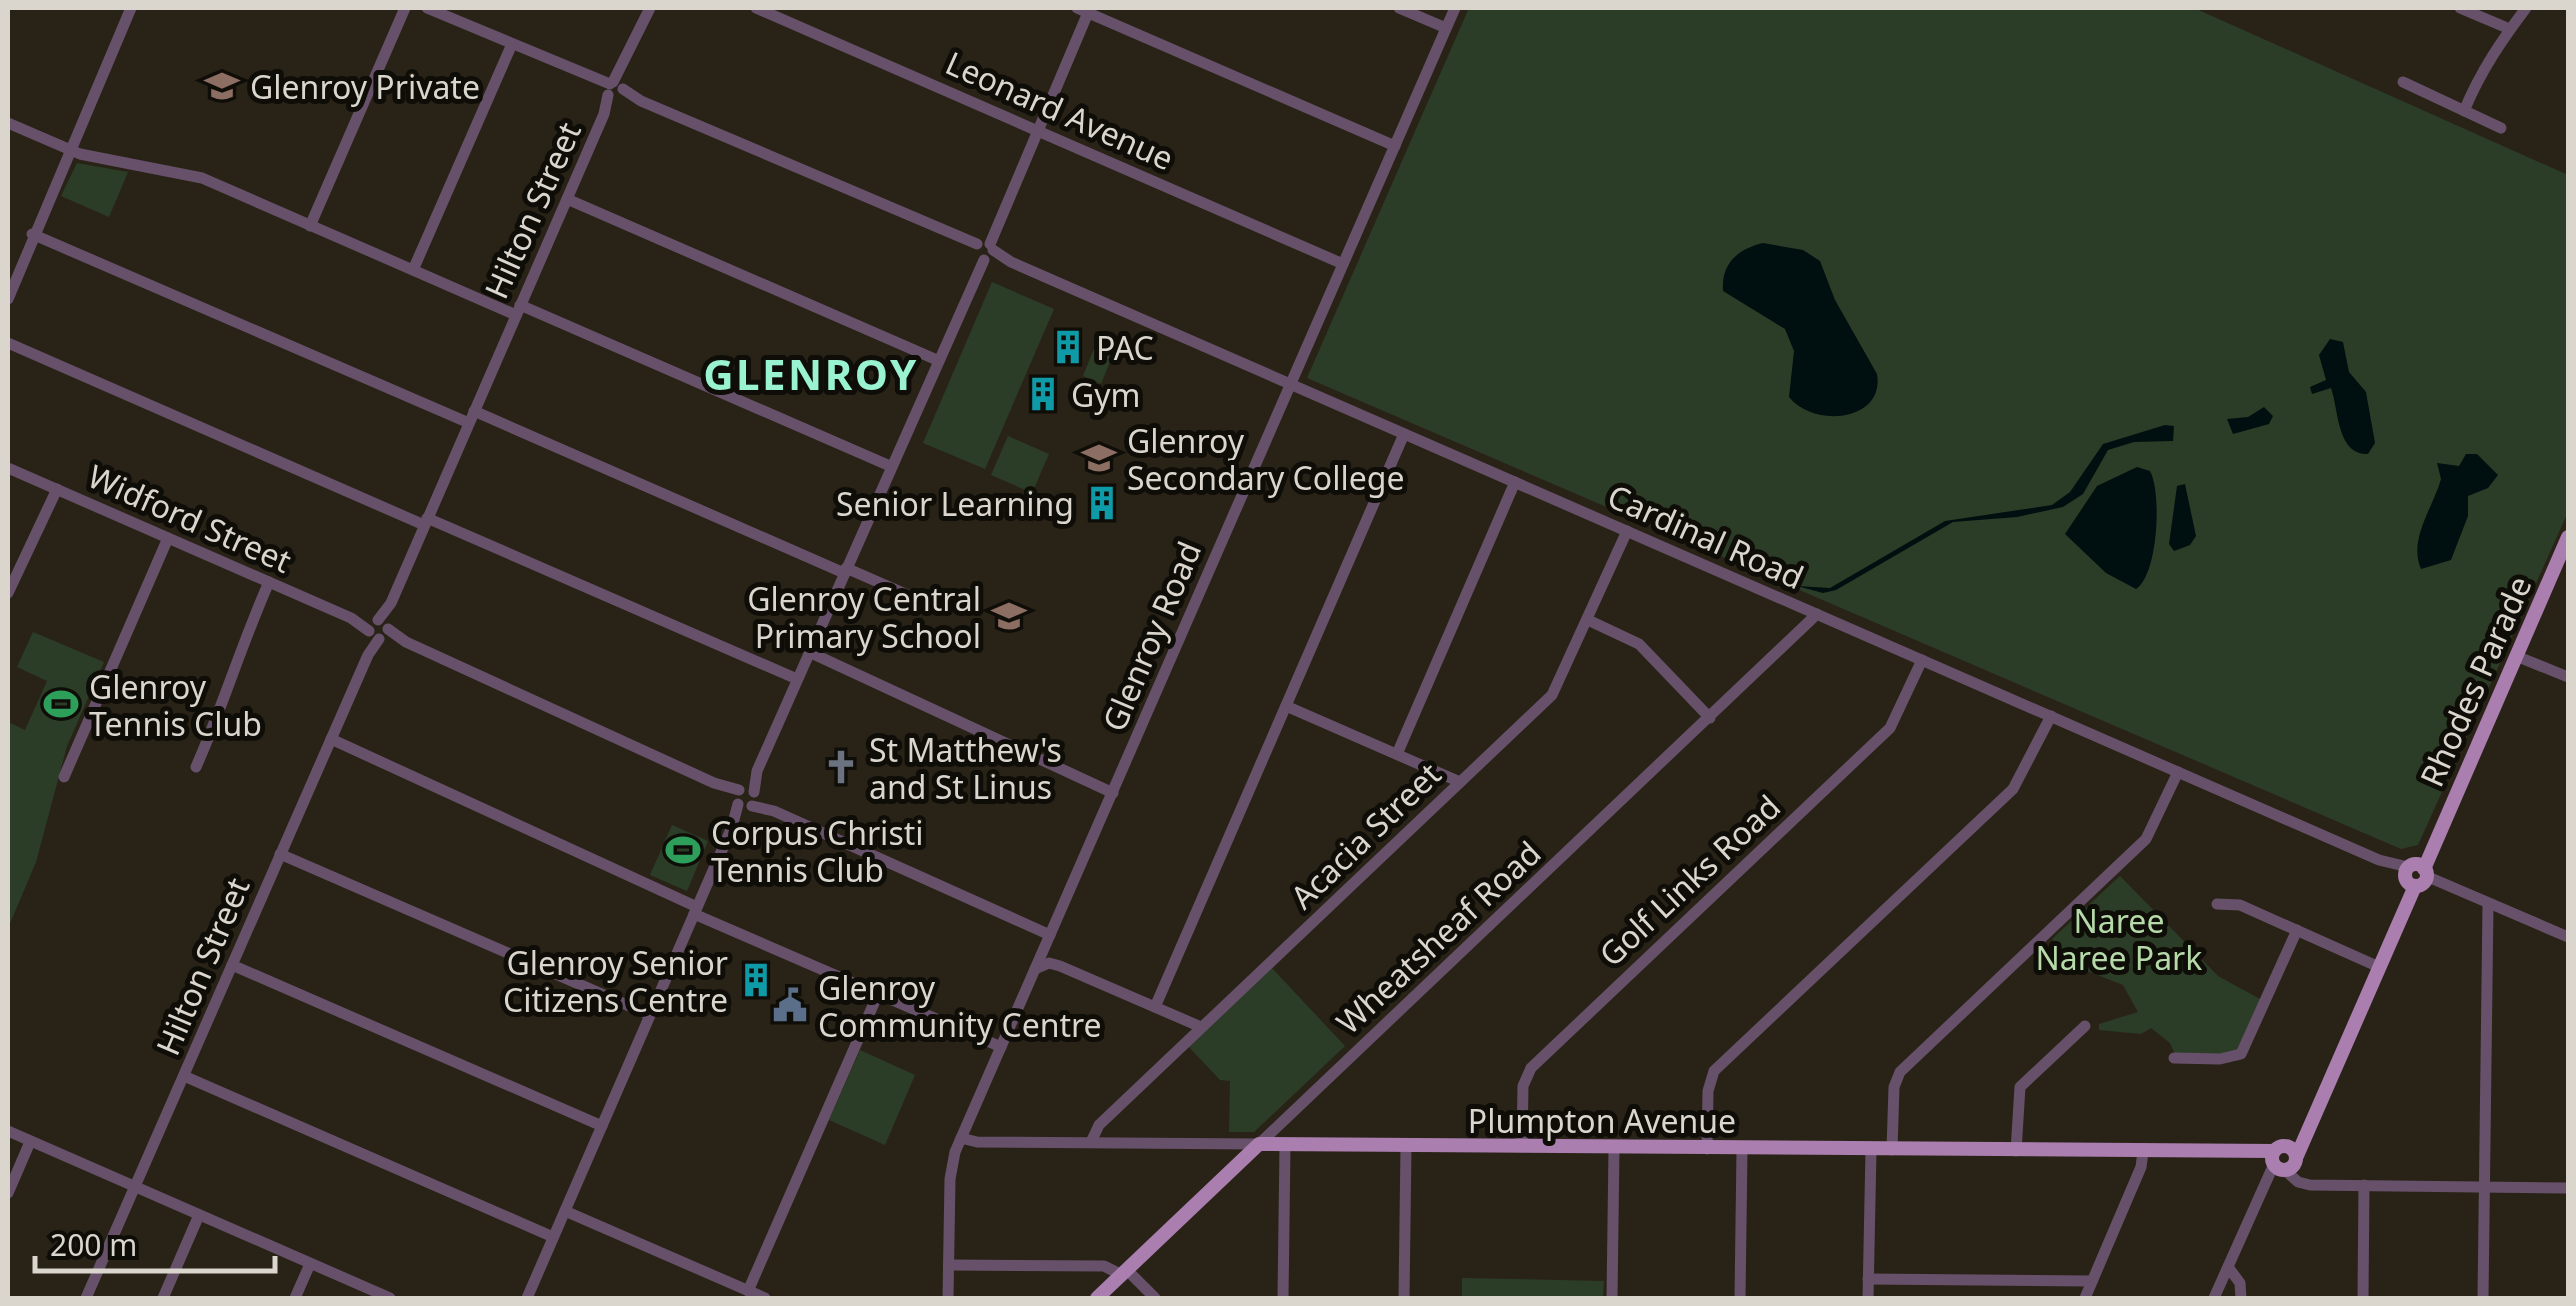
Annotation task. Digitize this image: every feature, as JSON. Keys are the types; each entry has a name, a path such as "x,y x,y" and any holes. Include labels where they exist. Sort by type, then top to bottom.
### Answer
{"main road":[{"name":"Rhodes Parade","path":"2284,1163 2309,1125 2568,537"},
{"name":"Plumpton Avenue","path":"1259,1144 2242,1153 2284,1163"},
{"name":"Wheatsheaf Road","path":"1096,1298 1259,1144"}],"street":[{"path":"8,299 130,8"},
{"path":"310,226 405,8"},
{"name":"Cardinal Road","path":"428,8 2379,860 2568,937"},
{"name":"Hilton Street","path":"86,1298 650,8"},
{"name":"Leonard Avenue","path":"756,8 1343,264"},
{"path":"1399,8 1446,28"},
{"name":"Glenroy Road","path":"948,1298 951,1170 961,1138 1455,8"},
{"path":"2460,8 2506,27"},
{"path":"2464,111 2479,76 2503,41 2506,27 2526,8"},
{"path":"526,1298 974,276 1085,9 1394,146"},
{"path":"413,270 512,44"},
{"path":"2402,82 2501,128"},
{"path":"8,123 68,150 195,176 890,466"},
{"path":"566,198 937,360"},
{"path":"32,234 910,596"},
{"path":"8,343 797,679"},
{"path":"1155,1007 1404,434"},
{"name":"Widford Street","path":"8,468 406,642 1050,935"},
{"path":"1397,754 1515,482"},
{"path":"8,593 57,490"},
{"name":"Acacia Street","path":"1091,1142 1098,1124 1556,690 1627,531"},
{"path":"64,777 168,538"},
{"path":"196,766 231,688 246,634 269,582"},
{"name":"Wheatsheaf Road","path":"1259,1144 1816,614"},
{"path":"1588,620 1639,644 1710,718"},
{"path":"809,652 1113,792"},
{"path":"2516,656 2568,677"},
{"name":"Golf Links Road","path":"1522,1147 1522,1086 1530,1068 1890,728 1922,660"},
{"path":"1286,706 1460,782"},
{"path":"1707,1148 1708,1090 1714,1071 2019,782 2050,716"},
{"path":"331,739 696,911 1001,1047"},
{"path":"1892,1150 1894,1087 1900,1072 2146,839 2178,772"},
{"path":"280,854 650,1015"},
{"path":"2217,904 2240,905 2379,967"},
{"path":"2483,1298 2488,904"},
{"path":"2174,1058 2220,1059 2242,1054 2298,930"},
{"path":"1034,969 1049,964 1060,966 1201,1027"},
{"path":"232,965 602,1126"},
{"path":"744,1293 878,994"},
{"path":"2016,1151 2020,1087 2084,1026"},
{"path":"184,1076 553,1237"},
{"path":"8,1131 390,1298"},
{"name":"Plumpton Avenue","path":"961,1138 1259,1144"},
{"path":"8,1192 30,1142"},
{"path":"1283,1298 1285,1144"},
{"path":"1404,1298 1406,1146"},
{"path":"1612,1298 1614,1148"},
{"path":"1740,1298 1742,1149"},
{"path":"1868,1298 1871,1150"},
{"path":"2084,1298 2143,1152"},
{"path":"2214,1298 2264,1185 2284,1163 2310,1185 2568,1188"},
{"path":"2363,1298 2364,1185"},
{"path":"565,1211 744,1293 765,1298"},
{"path":"163,1298 199,1215"},
{"path":"295,1298 310,1264"},
{"path":"949,1265 1104,1266 1124,1272 1155,1298"},
{"path":"2228,1267 2240,1282 2241,1298"},
{"path":"1868,1279 2092,1281"}],"green space":[{"path":"1469,8 2194,8 2568,175 2568,512 2418,845 2401,849 1307,378"},
{"path":"77,163 128,172 109,217 61,196"},
{"path":"992,282 1054,309 985,469 923,443"},
{"path":"1098,339 1116,347 1101,384 1083,376"},
{"path":"1008,436 1049,454 1032,493 991,475"},
{"path":"33,632 104,662 67,746 36,862 8,928 8,722 25,730 47,681 17,667"},
{"name":"Corpus Christi Tennis Club","path":"672,825 708,841 687,891 650,875"},
{"name":"Naree Naree Park","path":"2120,876 2218,976 2262,1000 2241,1049 2220,1056 2175,1054 2170,1043 2151,1028 2141,1034 2099,1030 2099,1024 2138,1012 2123,985 2082,969 2052,939"},
{"path":"1271,967 1345,1046 1254,1132 1229,1132 1230,1081 1220,1080 1188,1046"},
{"path":"860,1050 915,1075 885,1145 829,1120"},
{"path":"1462,1278 1604,1281 1603,1298 1462,1298"}],"shaded area":[{"path":"1763,243 1803,250 1820,261 1835,300 1877,374 1876,390 1859,411 1830,416 1800,407 1789,397 1794,351 1785,329 1723,291 1725,273 1733,259"},
{"path":"2330,339 2343,342 2349,372 2366,392 2375,443 2368,454 2358,452 2345,440 2331,388 2312,394 2310,387 2326,380 2319,355"},
{"path":"2264,407 2273,416 2269,424 2233,434 2227,419 2248,417"},
{"path":"2165,425 2174,426 2173,441 2134,442 2108,450 2083,494 2063,507 2017,517 1953,522 1836,590 1823,593 1797,586 1830,588 1945,521 2052,505 2070,492 2103,444"},
{"path":"2466,454 2477,454 2498,475 2488,488 2468,496 2468,516 2451,560 2421,569 2418,546 2441,479 2437,463 2459,466"},
{"path":"2137,467 2150,471 2157,514 2149,568 2136,589 2106,573 2065,534 2097,486"},
{"path":"2185,484 2196,536 2190,545 2174,551 2169,544 2177,486"}],"place":[{"name":"Glenroy Private","path":"222,86"},
{"name":"PAC","path":"1068,347"},
{"name":"Gym","path":"1043,394"},
{"name":"Glenroy Secondary College","path":"1099,458"},
{"name":"Senior Learning","path":"1102,503"},
{"name":"Glenroy Central Primary School","path":"1009,616"},
{"name":"Glenroy Tennis Club","path":"61,704"},
{"name":"St Matthew's and St Linus","path":"841,767"},
{"name":"Corpus Christi Tennis Club","path":"683,850"},
{"name":"Glenroy Senior Citizens Centre","path":"756,980"},
{"name":"Glenroy Community Centre","path":"790,1005"}],"district":[{"name":"GLENROY","path":"811,373"}]}
